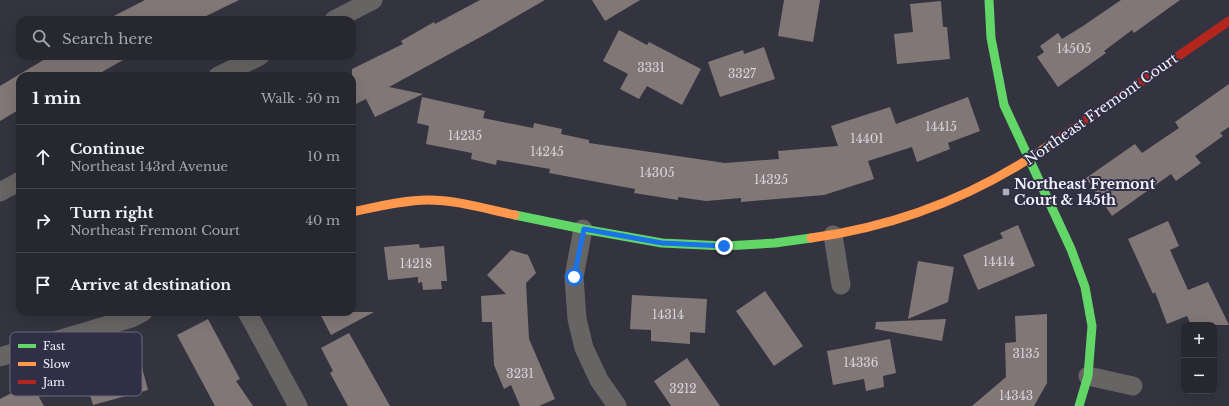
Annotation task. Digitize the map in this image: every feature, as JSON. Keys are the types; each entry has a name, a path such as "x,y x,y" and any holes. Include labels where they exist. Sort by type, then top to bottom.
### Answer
{"street":[{"path":"342,16 373,0"},
{"path":"989,0 990,38 1004,105 1071,249 1085,287 1092,326 1088,376 1079,406"},
{"name":"Northeast Fremont Court","path":"356,211 428,200 454,202 584,229 662,243 724,246 775,243 833,235 872,227 935,207 978,187 1029,160 1229,21"},
{"path":"226,72 252,60"},
{"path":"0,192 16,183"},
{"path":"584,229 574,277 577,319 584,348 599,380 617,406"},
{"path":"833,235 841,285"},
{"path":"85,332 136,316"},
{"path":"250,316 298,406"},
{"path":"0,357 10,354"},
{"path":"1088,376 1133,386"}],"building":[{"path":"145,0 239,0 206,16 114,16"},
{"path":"480,0 545,0 389,87 423,94 375,117 366,99 356,104 356,72 352,72 352,69 403,44 401,41 434,22 435,24"},
{"path":"592,0 640,0 605,21"},
{"path":"784,0 820,0 813,42 778,36"},
{"path":"1121,0 1180,0 1134,33 1132,30 1104,51 1106,53 1058,87 1037,57 1044,52 1040,46 1058,33 1062,39"},
{"path":"941,1 943,27 947,27 950,59 897,64 894,34 913,32 910,4"},
{"path":"619,30 647,45 649,42 701,69 682,105 647,86 639,99 620,89 628,74 603,61"},
{"path":"764,47 775,79 720,97 708,62 743,50 744,54"},
{"path":"43,60 123,60 102,72 23,72"},
{"path":"16,76 16,111 0,121 0,86"},
{"path":"1229,84 1229,127 1220,133 1223,136 1195,156 1201,163 1176,181 1171,174 1112,216 1086,178 1135,144 1142,153 1179,128 1175,122"},
{"path":"422,97 485,111 483,118 533,128 534,123 562,129 561,134 589,140 589,143 725,163 779,159 778,151 838,146 831,126 890,107 896,124 968,97 980,131 948,143 950,149 917,162 912,147 868,161 874,179 824,195 741,202 741,198 706,201 678,197 678,200 634,193 635,189 549,173 550,169 497,160 496,165 471,159 472,153 426,144 429,126 417,123"},
{"path":"1168,221 1179,246 1170,250 1188,290 1208,282 1229,325 1217,325 1217,322 1190,322 1187,316 1167,324 1155,292 1153,294 1128,239"},
{"path":"1018,225 1035,266 978,290 963,255 1003,238 1000,233"},
{"path":"419,244 420,248 444,246 447,281 441,281 442,289 423,290 422,282 418,283 418,277 388,280 384,247"},
{"path":"511,250 528,255 536,273 526,283 529,339 555,399 539,406 520,406 511,385 504,389 494,365 492,322 482,322 481,296 506,294 487,275"},
{"path":"918,261 954,267 948,302 908,319"},
{"path":"765,291 803,346 774,366 736,311"},
{"path":"632,295 707,299 705,333 690,332 690,344 651,341 651,330 630,329"},
{"path":"356,312 374,312 331,335 321,316 356,316"},
{"path":"1047,314 1047,383 1034,406 972,406 1006,377 1005,343 1016,342 1015,316"},
{"path":"208,319 240,379 236,381 253,406 215,406 177,335"},
{"path":"946,319 942,341 875,329 876,322"},
{"path":"349,333 390,406 348,406 330,373 333,371 321,348"},
{"path":"890,339 896,373 883,376 884,387 866,391 864,379 833,385 827,351"},
{"path":"687,358 720,406 671,406 654,381"},
{"path":"142,368 148,390 142,392"},
{"path":"10,394 10,396 38,396 44,406 0,406 0,399"},
{"path":"90,396 126,396 93,405"}],"traffic: fast":[{"path":"989,0 991,38 1004,105 1071,249 1085,287 1092,326 1088,376 1079,406"},
{"path":"515,215 662,243 725,246 775,243 811,238"}],"traffic: slow":[{"path":"811,238 844,233 876,225 908,216 938,205 969,192 998,177 1054,142"},
{"path":"356,211 400,202 439,200 461,203 515,215"}],"traffic: jam":[{"path":"1054,142 1229,21"}],"place":[{"name":"Northeast Fremont Court & 145th","path":"1006,192"}],"route":[{"path":"574,277 584,229 662,243 724,246"}]}
